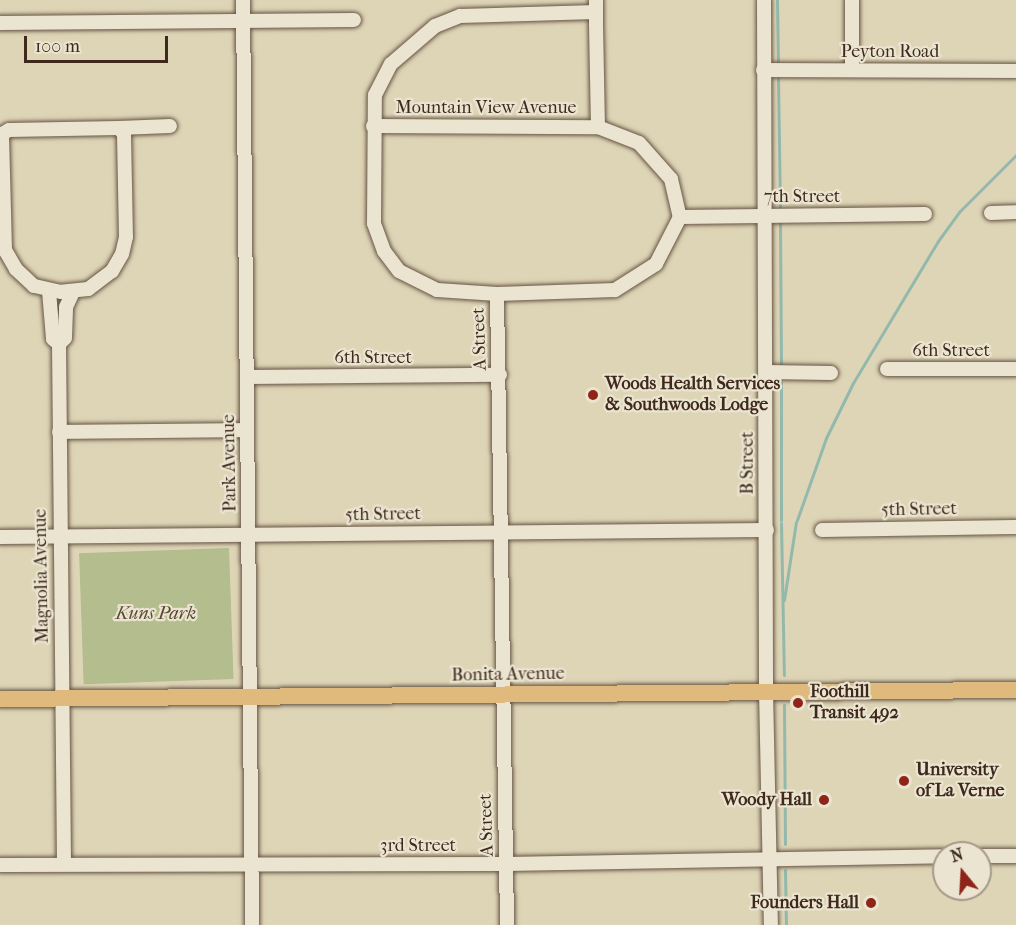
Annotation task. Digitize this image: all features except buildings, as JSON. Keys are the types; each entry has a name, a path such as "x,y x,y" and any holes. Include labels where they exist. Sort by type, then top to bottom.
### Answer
{"main road":[{"name":"Bonita Avenue","path":"0,699 1016,690"}],"street":[{"name":"Park Avenue","path":"243,0 252,925"},
{"name":"B Street","path":"764,0 766,691 771,925"},
{"path":"852,0 852,70"},
{"path":"497,294 615,290 656,264 680,217 671,179 639,143 598,126 596,6"},
{"name":"A Street","path":"507,925 497,294 437,290 399,271 389,258 374,223 375,95 382,76 412,42 435,26 460,16 489,12 596,6"},
{"path":"0,23 354,20"},
{"name":"Peyton Road","path":"763,70 1016,71"},
{"path":"119,128 124,134 126,237 122,254 100,281 73,292 49,291 34,286 16,270 5,250 2,134 9,130 170,126"},
{"name":"Mountain View Avenue","path":"373,126 598,126"},
{"path":"991,213 1016,212"},
{"name":"7th Street","path":"680,217 925,214"},
{"path":"49,291 53,339 59,344"},
{"name":"Magnolia Avenue","path":"64,864 59,537 59,344 65,338 66,307 73,292"},
{"name":"6th Street","path":"887,369 1016,369"},
{"path":"766,372 831,373"},
{"name":"6th Street","path":"247,377 500,375"},
{"path":"59,432 247,430"},
{"name":"5th Street","path":"822,530 1016,527"},
{"name":"5th Street","path":"0,537 767,530"},
{"name":"3rd Street","path":"0,865 506,864 770,856 932,856"},
{"path":"992,856 1016,856"}],"green space":[{"name":"Kuns Park","path":"229,548 234,679 84,684 79,553"}],"waterway":[{"path":"777,0 778,62"},
{"path":"778,78 780,207"},
{"path":"797,520 826,438 853,383 938,241 959,212 1016,155"},
{"path":"780,223 781,365"},
{"path":"781,381 781,520"},
{"path":"784,600 796,522"},
{"path":"781,523 784,675"},
{"path":"784,705 785,844"},
{"path":"785,870 786,925"}],"place":[{"name":"Woods Health Services & Southwoods Lodge","path":"593,395"},
{"name":"Foothill Transit 492","path":"798,703"},
{"name":"University of La Verne","path":"904,781"},
{"name":"Woody Hall","path":"824,800"},
{"name":"Founders Hall","path":"871,903"}]}
